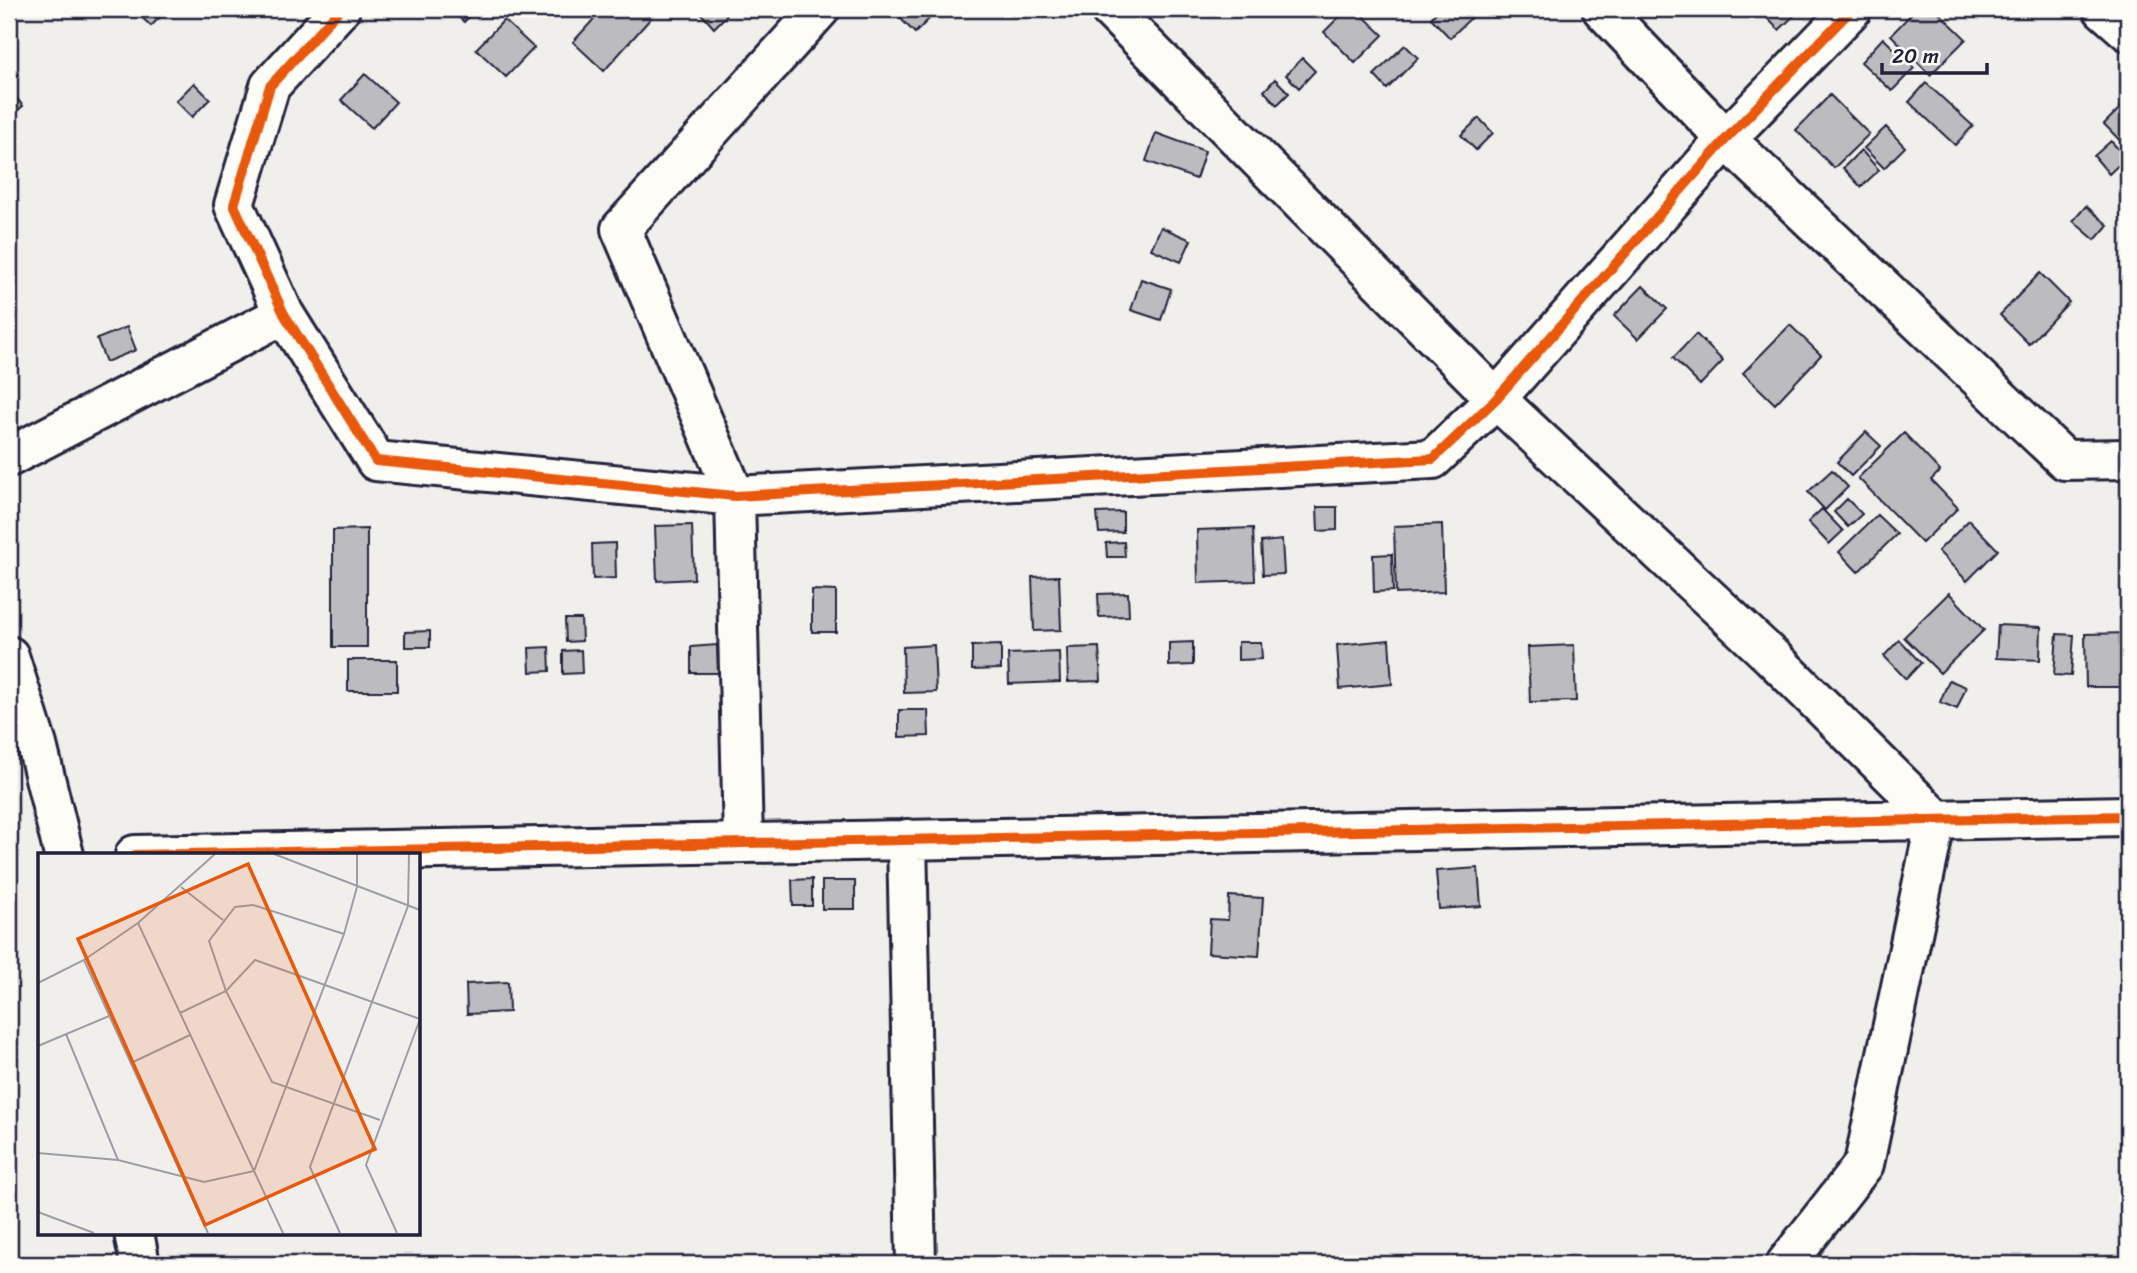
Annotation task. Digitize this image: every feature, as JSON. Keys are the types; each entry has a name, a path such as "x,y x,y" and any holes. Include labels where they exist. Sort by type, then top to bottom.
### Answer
{"street":[{"path":"340,9 270,86 234,205 284,314 376,461 735,496 1433,459 1496,399 1726,139 1852,9"},
{"path":"743,843 735,496 621,229 820,9"},
{"path":"1111,9 1496,399 1771,656 1936,819"},
{"path":"1602,9 1726,139 2065,460 2128,459"},
{"path":"2103,9 2128,31"},
{"path":"9,457 284,314"},
{"path":"9,656 37,746 64,853"},
{"path":"236,853 2128,816"},
{"path":"1786,1264 1864,1164 1936,819"},
{"path":"907,839 916,1264"},
{"path":"134,1234 140,1264"}],"building":[{"path":"133,9 168,9 151,26"},
{"path":"450,9 476,9 464,22"},
{"path":"603,9 641,9 651,18 604,71 573,42"},
{"path":"697,9 720,9 727,15 714,28"},
{"path":"909,9 939,9 915,33 900,18"},
{"path":"1347,9 1356,9 1383,35 1355,63 1324,32"},
{"path":"1439,9 1480,9 1450,38 1431,18"},
{"path":"1758,9 1801,9 1779,30"},
{"path":"1916,9 1935,9 1966,39 1930,75 1891,35"},
{"path":"504,20 534,48 506,77 476,49"},
{"path":"1883,38 1914,68 1892,91 1861,62"},
{"path":"1405,45 1418,58 1387,89 1374,75"},
{"path":"1302,58 1315,71 1299,88 1286,75"},
{"path":"365,74 396,102 372,128 341,100"},
{"path":"1275,79 1289,93 1277,105 1264,91"},
{"path":"194,83 210,99 192,117 176,101"},
{"path":"1926,83 1973,126 1955,145 1909,102"},
{"path":"9,89 23,106 9,118"},
{"path":"1830,95 1869,134 1834,168 1796,130"},
{"path":"2128,100 2128,149 2104,124"},
{"path":"1479,118 1493,133 1476,150 1461,135"},
{"path":"1886,127 1905,147 1884,168 1864,148"},
{"path":"1156,133 1205,151 1196,179 1146,161"},
{"path":"2111,141 2126,158 2109,174 2094,156"},
{"path":"1861,150 1879,170 1861,187 1843,168"},
{"path":"2086,206 2108,225 2095,240 2073,221"},
{"path":"1161,227 1191,240 1181,262 1151,249"},
{"path":"2040,273 2069,302 2029,344 2000,315"},
{"path":"1141,279 1171,289 1161,320 1131,310"},
{"path":"1643,286 1667,309 1638,339 1614,316"},
{"path":"1790,325 1821,355 1775,404 1743,373"},
{"path":"127,327 136,350 106,362 97,339"},
{"path":"1696,334 1723,361 1700,385 1673,358"},
{"path":"1866,432 1881,446 1851,476 1837,462"},
{"path":"1904,433 1940,471 1931,480 1958,508 1922,543 1858,478"},
{"path":"1832,470 1848,487 1825,510 1808,492"},
{"path":"1847,499 1862,514 1848,527 1834,512"},
{"path":"1317,507 1337,507 1337,530 1318,531"},
{"path":"1822,509 1843,531 1829,544 1808,522"},
{"path":"1123,512 1123,532 1099,533 1097,513"},
{"path":"1877,515 1897,534 1858,572 1839,552"},
{"path":"1969,520 1998,550 1967,581 1938,551"},
{"path":"1442,524 1444,592 1396,594 1394,526"},
{"path":"692,525 694,579 657,581 655,526"},
{"path":"1253,528 1255,581 1198,583 1197,530"},
{"path":"367,529 367,647 333,647 333,530"},
{"path":"1282,540 1284,574 1263,575 1261,542"},
{"path":"1124,542 1125,557 1107,557 1106,543"},
{"path":"615,543 616,578 593,579 592,544"},
{"path":"1392,554 1393,591 1374,592 1373,555"},
{"path":"1059,576 1061,630 1034,631 1032,577"},
{"path":"812,590 836,591 836,632 812,632"},
{"path":"1128,593 1129,616 1099,617 1098,594"},
{"path":"1949,593 1984,630 1940,673 1904,637"},
{"path":"565,619 581,619 582,641 566,642"},
{"path":"1998,625 2041,627 2040,660 1996,658"},
{"path":"430,631 430,647 405,647 405,632"},
{"path":"2128,633 2128,687 2086,687 2085,634"},
{"path":"2057,634 2074,635 2071,676 2054,675"},
{"path":"1389,640 1392,684 1340,689 1337,645"},
{"path":"1899,640 1921,663 1906,679 1884,656"},
{"path":"1193,642 1193,665 1169,666 1169,643"},
{"path":"1238,642 1261,642 1262,659 1238,660"},
{"path":"717,645 718,673 691,673 691,647"},
{"path":"934,645 936,692 904,693 903,647"},
{"path":"1001,645 1001,669 972,670 972,646"},
{"path":"1574,645 1576,701 1530,702 1528,647"},
{"path":"549,647 550,671 530,672 529,648"},
{"path":"1099,647 1101,681 1068,682 1067,648"},
{"path":"581,650 582,673 563,674 563,651"},
{"path":"1059,652 1060,682 1009,684 1008,654"},
{"path":"348,660 397,660 397,691 348,691"},
{"path":"1949,680 1966,687 1957,709 1940,702"},
{"path":"899,710 928,710 929,736 899,737"},
{"path":"1478,868 1481,906 1439,909 1436,871"},
{"path":"812,879 812,906 793,906 792,880"},
{"path":"822,881 855,881 855,909 822,909"},
{"path":"1229,896 1263,898 1259,956 1208,953 1210,919 1228,920"},
{"path":"508,982 509,1012 467,1014 466,984"}],"cycle path":[{"path":"340,9 270,86 234,205 284,314 376,461 735,496 1433,459 1496,399 1726,139 1852,9"},
{"path":"237,853 2128,816"}]}
